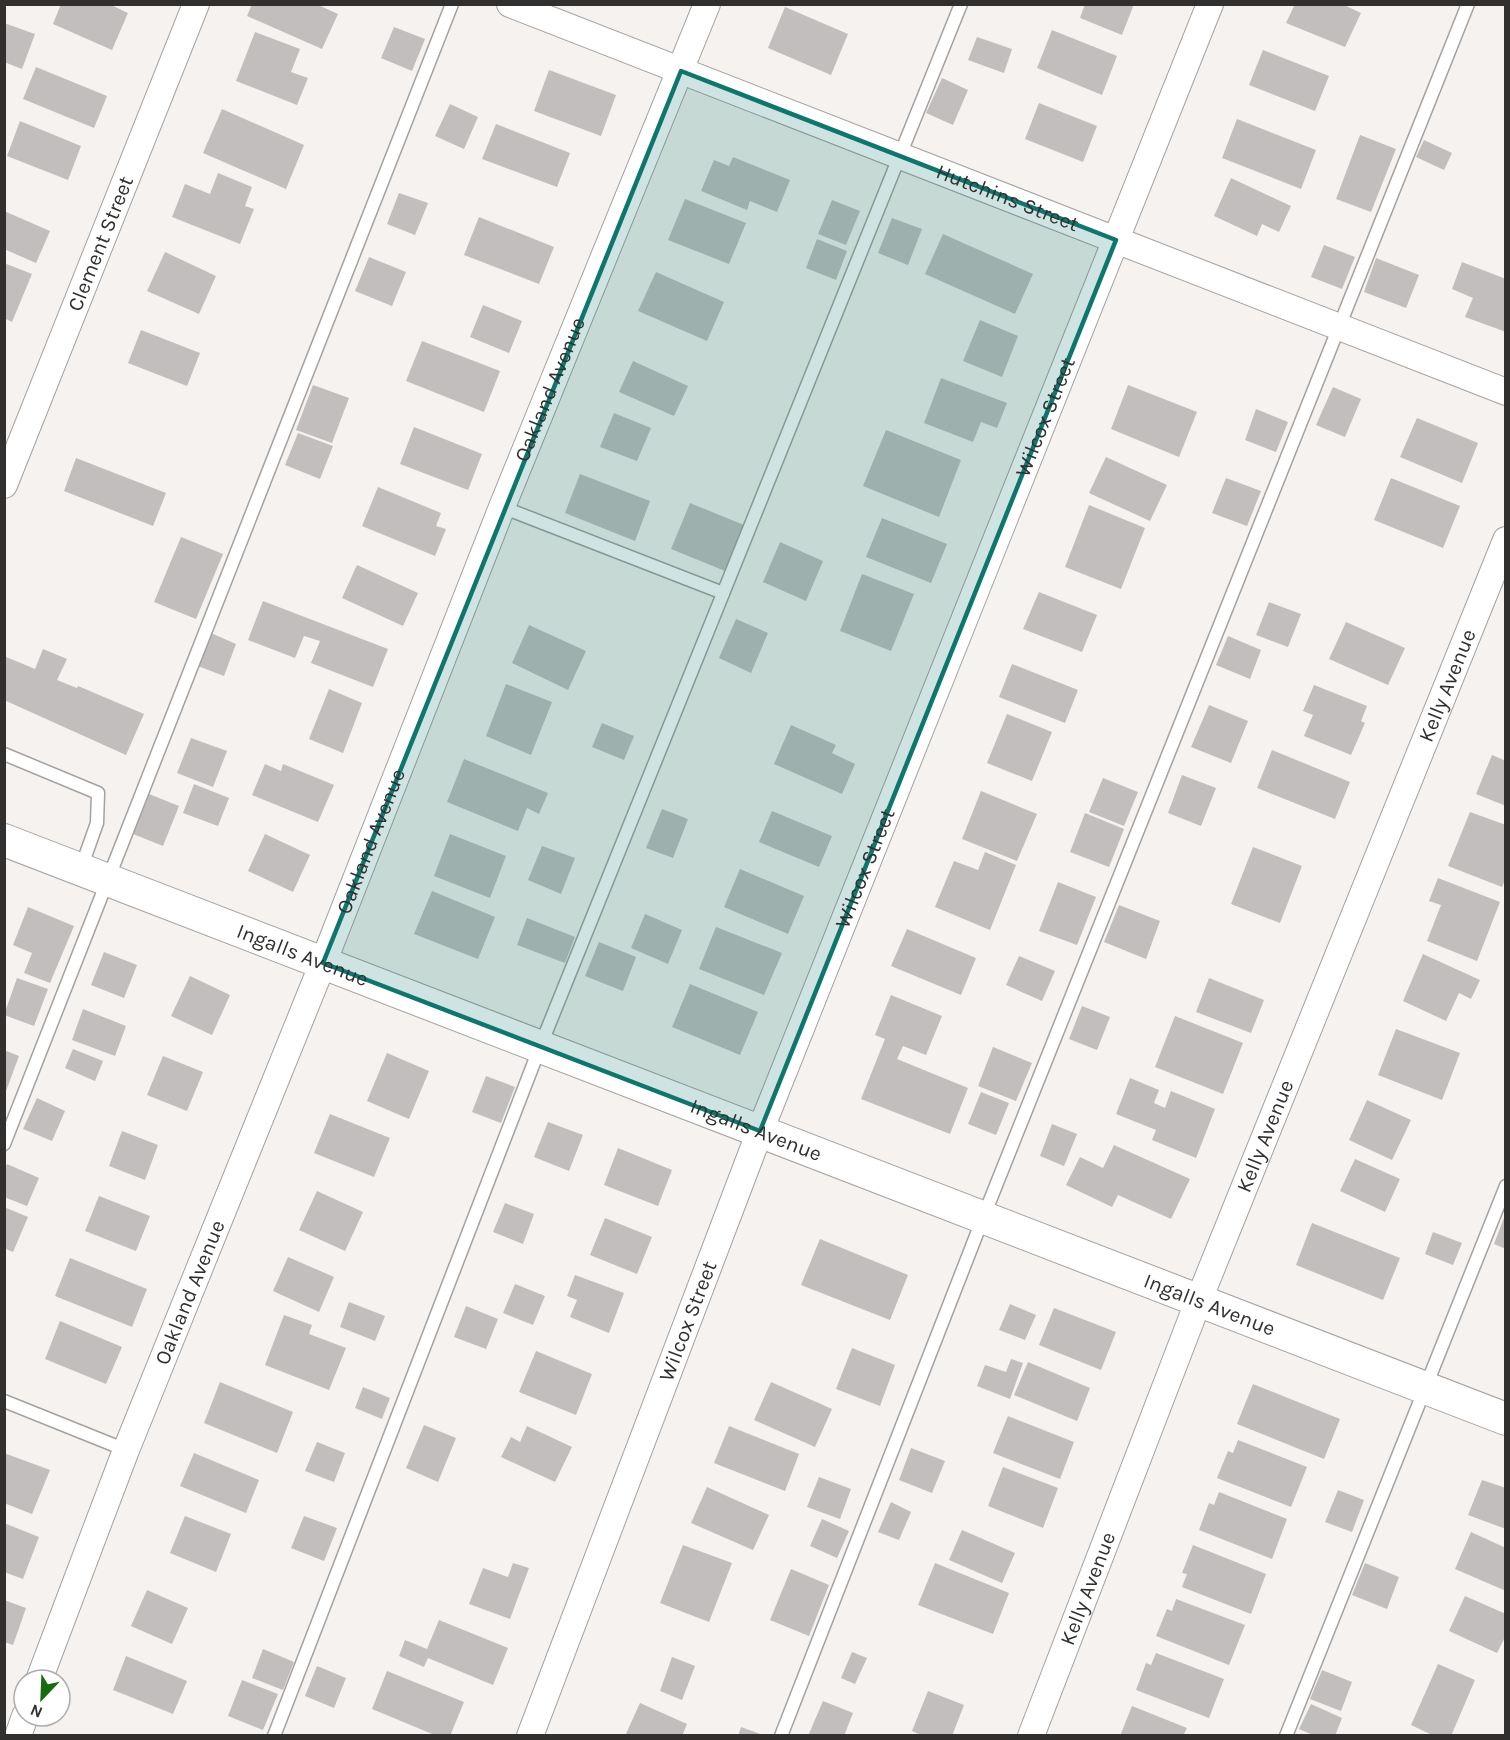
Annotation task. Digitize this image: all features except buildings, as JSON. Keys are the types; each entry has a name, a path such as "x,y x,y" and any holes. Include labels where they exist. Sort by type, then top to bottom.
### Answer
{"street":[{"name":"Clement Street","path":"4,485 196,4"},
{"name":"Hutchins Street","path":"510,4 1506,392"},
{"name":"Oakland Avenue","path":"44,1668 126,1450 323,963 502,507 707,4"},
{"name":"Wilcox Street","path":"530,1736 760,1131 1210,4"},
{"name":"Kelly Avenue","path":"1031,1736 1198,1302 1506,540"},
{"name":"Ingalls Avenue","path":"4,840 1506,1419"}],"lane":[{"path":"4,1143 94,875 452,4"},
{"path":"274,1736 540,1047 961,4"},
{"path":"781,1736 983,1218 1337,326 1468,4"},
{"path":"502,507 723,593"},
{"path":"4,754 98,793 94,875"},
{"path":"1286,1736 1506,1186"},
{"path":"4,1401 126,1450"}],"highlighted area":[{"path":"681,71 1116,240 760,1131 323,963"}]}
